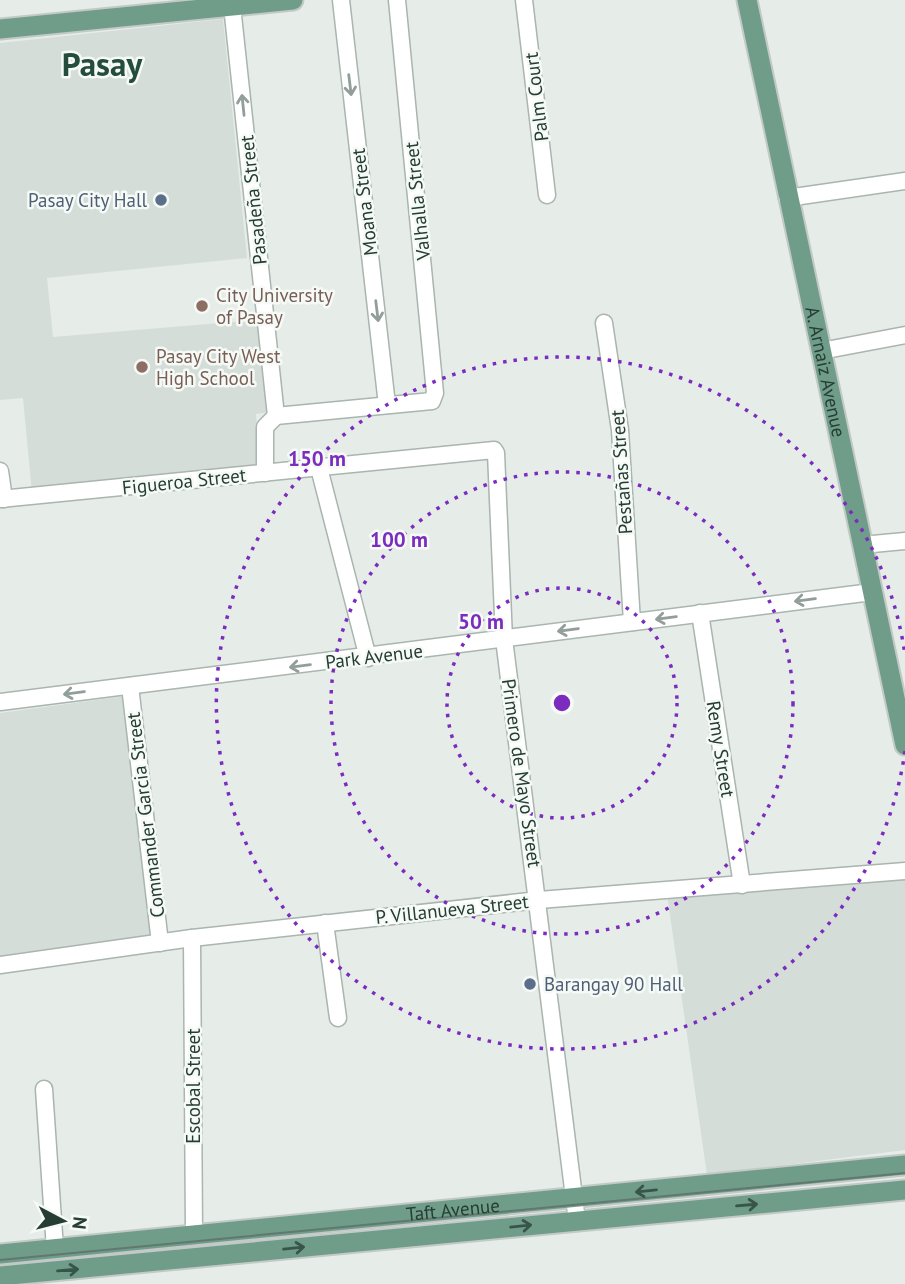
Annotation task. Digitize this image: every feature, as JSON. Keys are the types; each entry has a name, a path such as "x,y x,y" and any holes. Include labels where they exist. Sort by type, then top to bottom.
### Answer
{"main road":[{"path":"0,29 293,0"},
{"name":"A. Arnaiz Avenue","path":"747,0 905,744"},
{"name":"Taft Avenue","path":"0,1266 55,1249 905,1166"},
{"name":"Taft Avenue","path":"0,1266 163,1261 905,1190"},
{"path":"338,1221 341,1244"},
{"path":"160,1238 163,1261"}],"street":[{"name":"Moana Street","path":"341,0 387,405"},
{"name":"Valhalla Street","path":"387,405 432,401 435,385 397,0"},
{"name":"Palm Court","path":"524,0 547,195"},
{"name":"Pasadeña Street","path":"232,6 276,416 265,427 265,473"},
{"path":"787,198 905,181"},
{"name":"Pestañas Street","path":"604,323 620,430 632,622"},
{"path":"821,351 905,335"},
{"path":"276,416 387,405"},
{"name":"Figueroa Street","path":"2,499 494,450"},
{"name":"Primero de Mayo Street","path":"494,450 504,639 539,900 577,1221"},
{"path":"319,468 368,657"},
{"path":"0,471 2,499"},
{"path":"862,545 905,541"},
{"name":"Park Avenue","path":"0,702 872,592"},
{"name":"Remy Street","path":"700,613 742,885"},
{"name":"Commander Garcia Street","path":"130,686 160,943"},
{"name":"P. Villanueva Street","path":"0,965 192,938 539,900 905,871"},
{"path":"326,923 338,1018"},
{"name":"Escobal Street","path":"192,938 194,1234"},
{"path":"44,1089 55,1249"}],"shaded area":[{"path":"223,19 247,258 47,278 53,337 257,320 270,412 256,414 260,470 32,493 23,398 0,400 0,43"},
{"path":"126,696 153,938 0,959 0,713"},
{"path":"905,871 905,1150 707,1175 667,894"}],"tram line":[{"path":"0,1260 905,1173"}],"place":[{"name":"Pasay City Hall","path":"161,200"},
{"name":"City University of Pasay","path":"202,306"},
{"name":"Pasay City West High School","path":"142,367"},
{"name":"Barangay 90 Hall","path":"530,984"}],"district":[{"name":"Pasay","path":"102,64"}]}
